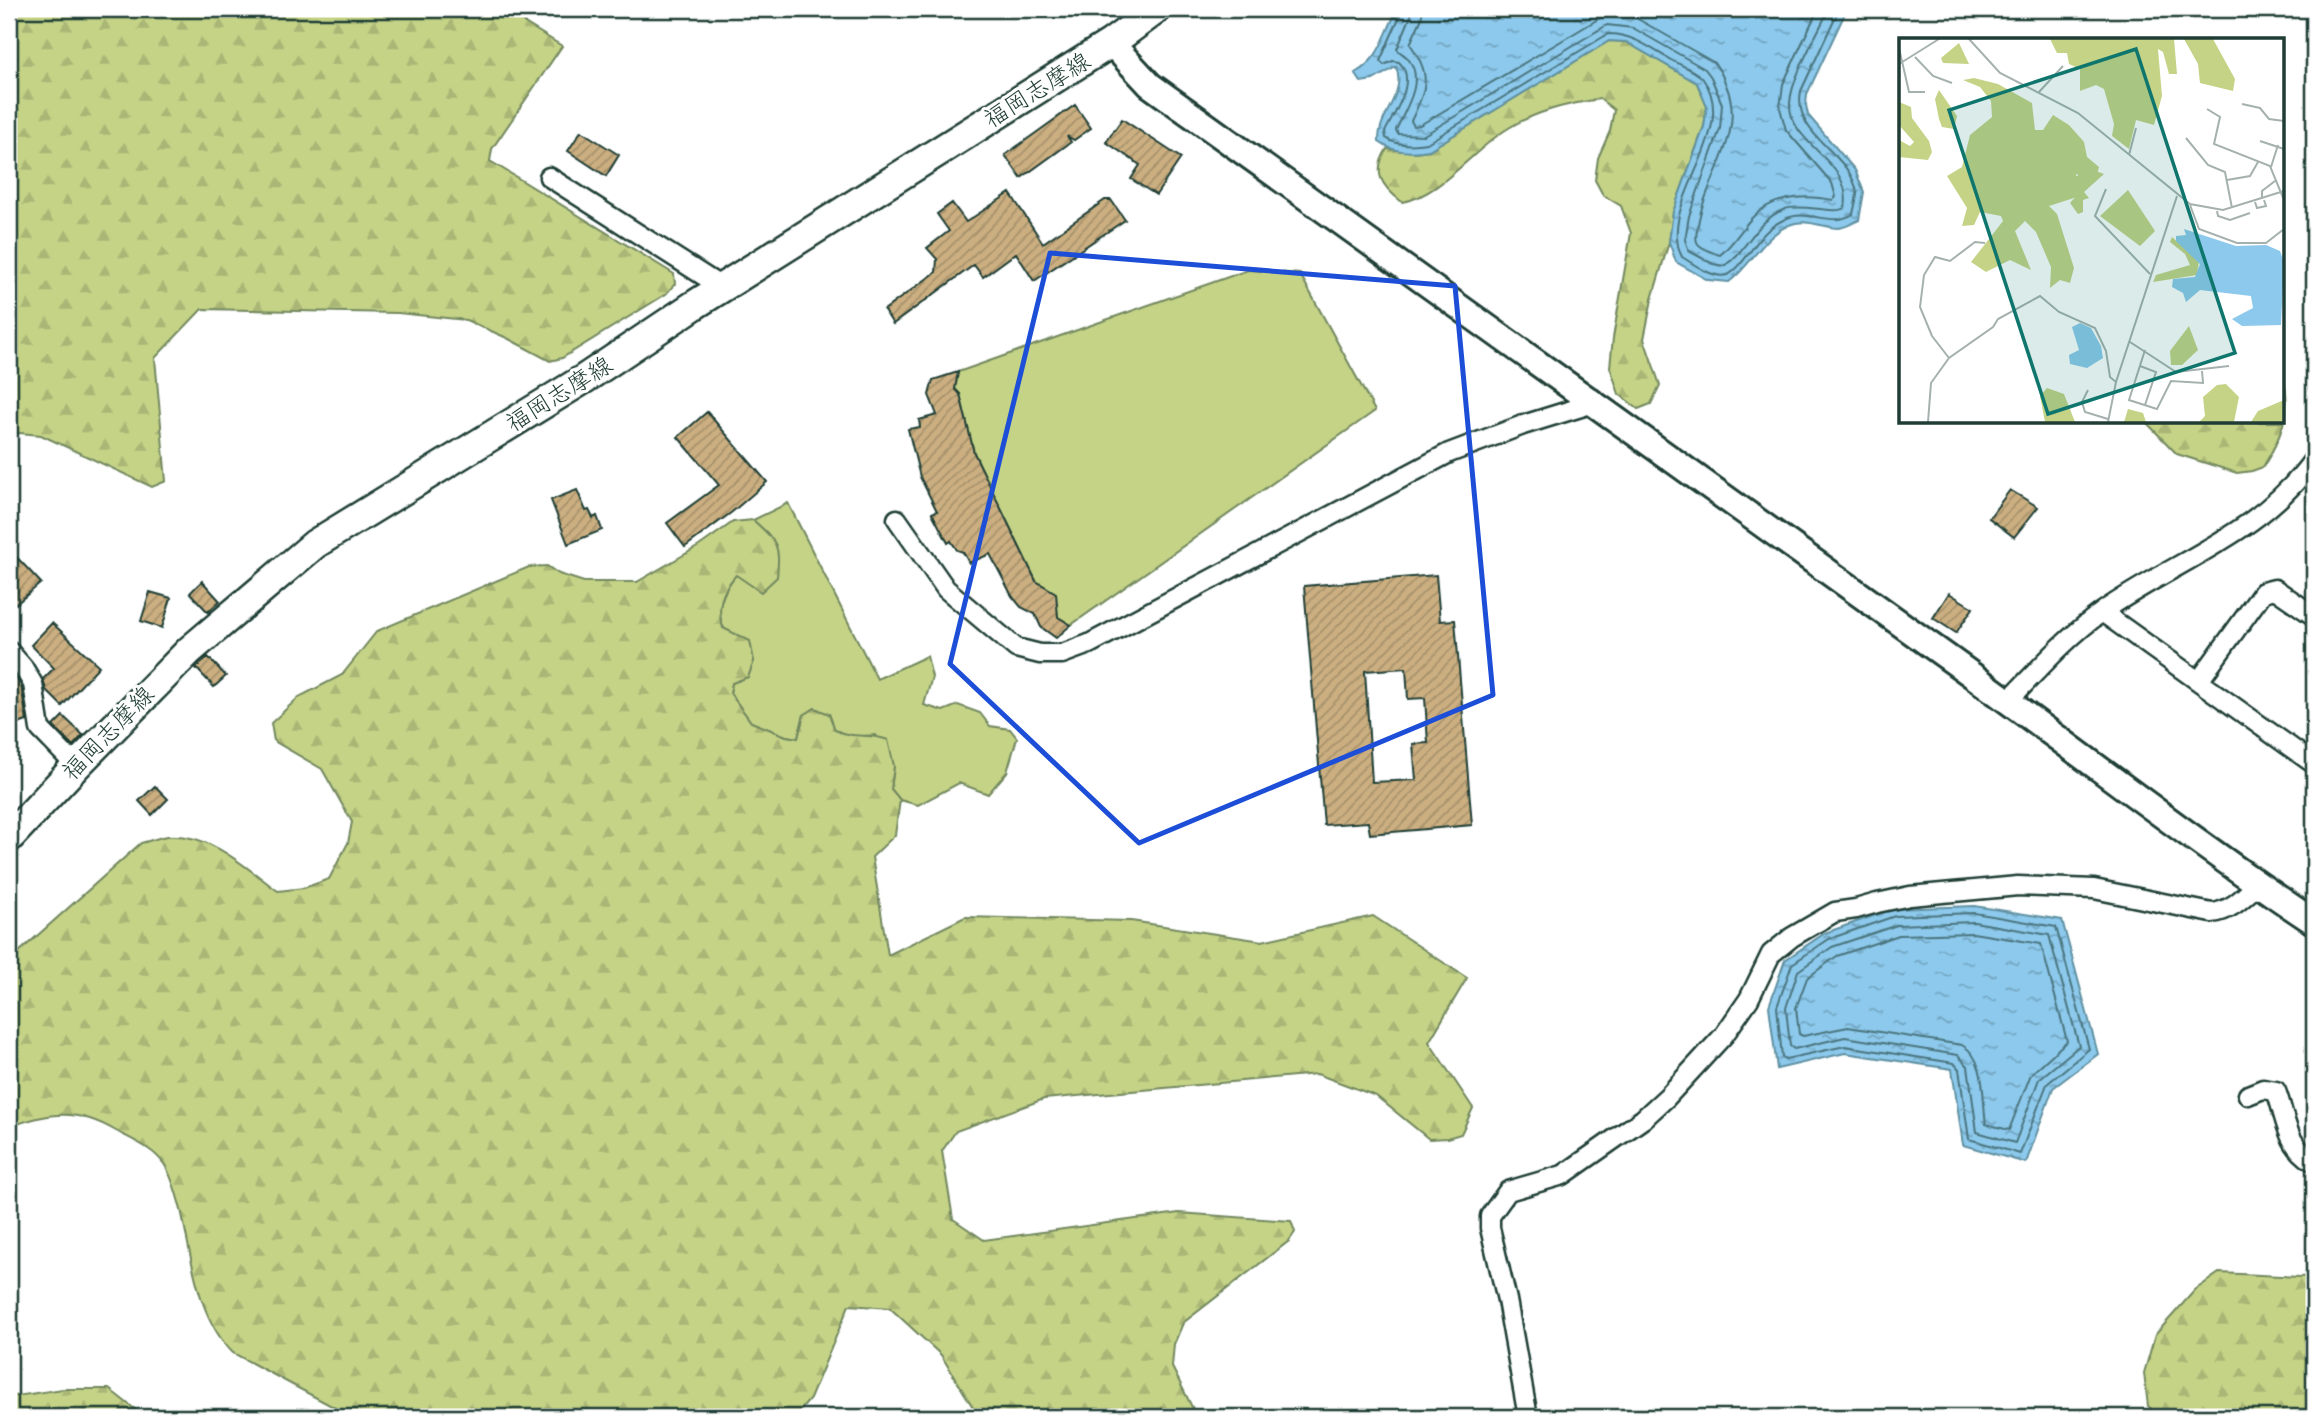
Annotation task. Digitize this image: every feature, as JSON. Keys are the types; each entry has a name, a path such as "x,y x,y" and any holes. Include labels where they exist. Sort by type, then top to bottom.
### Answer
{"main road":[{"name":"福岡志摩線","path":"9,838 76,765 190,650 315,544 584,379 1111,43 1157,9"}],"street":[{"path":"1111,43 1150,85 2314,922"},
{"path":"550,177 723,288"},
{"path":"897,519 946,589 1016,648 1040,654 1062,654 1089,644 1449,453 1522,425 1594,403"},
{"path":"2008,701 2065,642 2102,612 2262,516 2299,480 2314,459"},
{"path":"2199,681 2263,592 2275,589 2314,616"},
{"path":"2102,612 2314,764"},
{"path":"9,651 33,684 40,729 76,765"},
{"path":"1528,1417 1507,1300 1490,1228 1490,1216 1508,1191 1563,1175 1643,1119 1668,1097 1724,1035 1749,999 1771,954 1792,937 1835,912 1922,895 2018,886 2094,889 2212,913 2229,908 2258,884"},
{"path":"2248,1095 2263,1088 2276,1091 2290,1137 2301,1154 2314,1161"}],"highlighted area":[{"path":"1050,253 1455,286 1493,695 1139,843 950,664"}],"green space":[{"path":"9,9 502,9 562,46 492,149 490,161 674,274 675,284 666,294 562,358 550,361 466,320 398,313 202,309 155,358 166,481 152,487 41,435 9,432"},
{"path":"1609,41 1626,42 1697,83 1707,107 1704,126 1673,212 1669,242 1652,299 1644,339 1660,385 1651,404 1638,409 1619,394 1610,367 1631,233 1621,206 1603,195 1595,180 1598,158 1610,131 1614,110 1600,99 1562,106 1526,119 1492,140 1429,192 1402,202 1384,184 1380,172 1382,157 1387,149 1415,152 1429,150"},
{"path":"1248,270 1300,274 1375,411 1071,625 1058,617 1054,593 1036,581 974,453 960,394 955,389 958,372"},
{"path":"2284,382 2286,390 2284,420"},
{"path":"2148,424 2283,424 2263,467 2252,471 2237,473 2177,454"},
{"path":"788,503 877,679 927,656 932,677 924,705 943,711 958,705 980,713 990,726 1010,729 1017,738 1007,772 988,794 959,783 918,805 900,800 891,789 894,766 876,735 848,737 835,730 829,714 804,715 798,738 786,736 751,722 730,693 732,683 748,677 754,661 724,628 720,605 732,579 767,533 753,520"},
{"path":"753,520 776,545 777,577 761,592 736,575 724,593 720,606 723,628 750,641 754,661 748,677 732,683 730,693 751,722 786,736 798,738 804,715 815,708 829,714 835,730 888,740 894,766 891,789 900,800 895,835 872,857 888,955 965,917 1131,921 1262,941 1373,916 1467,978 1429,1042 1473,1108 1461,1134 1429,1139 1376,1096 1317,1074 1044,1099 956,1131 942,1151 953,1219 984,1240 1179,1213 1291,1221 1295,1232 1289,1241 1183,1323 1174,1344 1172,1367 1197,1417 979,1417 941,1355 890,1308 849,1305 810,1399 795,1417 352,1417 233,1353 221,1339 198,1288 173,1182 164,1164 154,1153 102,1124 76,1116 37,1118 9,1127 9,961 141,843 168,836 199,840 227,854 278,891 304,888 329,879 348,843 352,822 322,769 274,741 271,723 299,697 342,675 377,631 529,567 547,566 559,574 584,582 637,582 699,546 733,522"},
{"path":"2219,1273 2301,1277 2314,1275 2314,1417 2161,1417 2148,1406 2144,1373 2155,1335 2195,1290"},
{"path":"63,1389 109,1389 136,1410 138,1417 9,1417 9,1397"}],"water":[{"path":"1398,9 1847,9 1807,94 1806,105 1808,115 1855,170 1864,192 1859,220 1838,228 1807,223 1789,225 1771,237 1729,282 1708,280 1676,262 1669,242 1673,212 1704,127 1707,106 1697,83 1626,42 1609,41 1429,150 1409,152 1390,148 1379,142 1382,123 1398,86 1396,67 1373,80 1361,82 1355,73 1377,53"},
{"path":"1974,906 2062,920 2098,1054 2053,1088 2026,1163 1963,1145 1952,1069 1845,1053 1777,1069 1769,1006 1785,960 1825,933 1893,909"}],"building":[{"path":"1075,105 1091,128 1074,140 1067,136 1071,142 1021,178 1005,155"},
{"path":"1122,119 1181,158 1156,195 1131,179 1140,165 1106,142"},
{"path":"581,131 619,155 606,176 568,151"},
{"path":"1010,193 1043,243 1105,200 1111,200 1125,220 1034,281 1016,253 983,277 974,265 893,324 884,310 936,272 937,259 927,248 949,231 937,214 952,203 966,222"},
{"path":"958,372 955,389 960,394 974,453 1036,581 1056,593 1058,617 1071,625 1056,638 1041,627 1035,614 1021,607 1012,596 990,554 969,563 963,552 957,550 951,541 948,543 932,513 937,511 920,477 908,429 920,427 919,420 937,415 929,395 933,380"},
{"path":"707,412 767,482 685,547 667,523 719,485 678,437"},
{"path":"577,490 586,511 589,510 593,518 597,516 602,530 568,544 551,500"},
{"path":"2010,490 2038,507 2014,537 1989,518"},
{"path":"9,549 41,583 16,604 9,595"},
{"path":"1436,575 1440,621 1455,620 1472,825 1370,834 1368,822 1324,825 1304,586","holes":["1406,668 1408,699 1425,698 1428,743 1413,744 1416,780 1372,782 1365,671"]},
{"path":"202,581 220,601 208,612 190,593"},
{"path":"150,592 171,598 162,628 141,621"},
{"path":"1949,593 1973,608 1956,633 1933,618"},
{"path":"52,623 99,666 62,706 46,690 43,679 54,668 31,645"},
{"path":"208,657 226,676 214,687 196,668"},
{"path":"9,668 21,685 27,721 9,727"},
{"path":"63,716 83,735 73,746 53,726"},
{"path":"155,786 168,799 152,815 139,801"}]}
